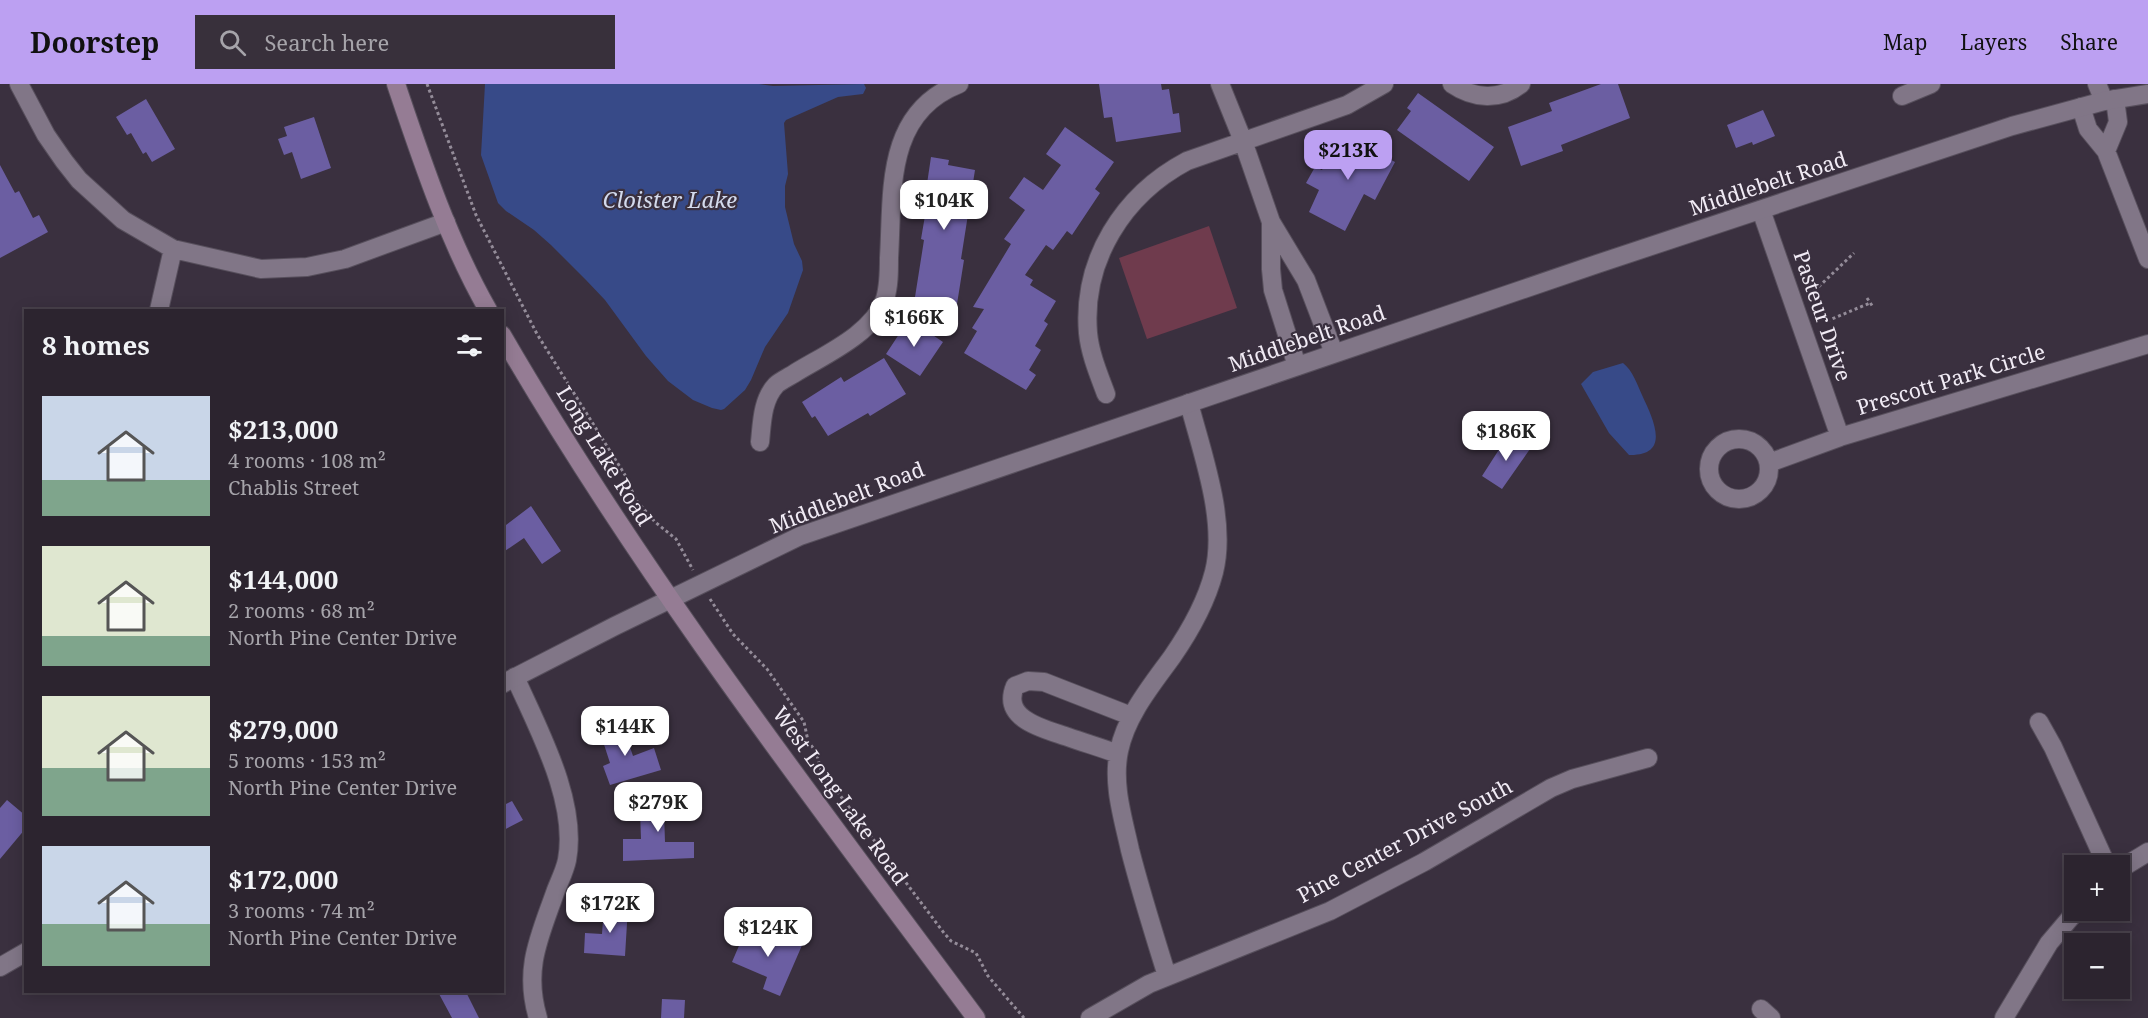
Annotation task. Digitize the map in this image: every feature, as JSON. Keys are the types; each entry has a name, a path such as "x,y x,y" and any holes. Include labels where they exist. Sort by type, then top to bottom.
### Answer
{"main road":[{"path":"396,84 446,222 487,309"},
{"name":"Long Lake Road","path":"504,338 562,434 670,599"},
{"name":"West Long Lake Road","path":"670,599 976,1018"}],"street":[{"path":"19,84 46,135 79,180 128,224 172,249 261,269 307,267 345,259 446,222"},
{"path":"760,442 764,408 775,386 854,337 880,310 888,281 893,184 899,147 904,133 925,107 938,96 959,84"},
{"path":"1220,84 1243,141 1271,222 1306,280 1334,353"},
{"path":"1106,394 1095,366 1088,335 1093,272 1104,244 1138,197 1165,173 1187,161 1347,105 1384,84"},
{"path":"1452,84 1466,93 1490,96 1508,92 1521,84"},
{"path":"1902,96 1931,84"},
{"name":"Middlebelt Road","path":"508,680 800,536 1761,210 2012,126 2081,107 2105,95 2148,94"},
{"path":"2105,95 2118,122 2106,151"},
{"path":"2081,107 2088,129 2106,151 2148,258"},
{"name":"Pasteur Drive","path":"1761,210 1840,437"},
{"path":"1271,222 1273,290 1297,366"},
{"path":"159,309 172,249"},
{"name":"Prescott Park Circle","path":"1769,463 1840,437 2148,344"},
{"path":"1167,976 1140,888 1119,803 1118,754 1131,716 1188,633 1205,600 1214,571 1217,544 1214,502 1205,458 1189,403"},
{"path":"508,680 561,786 568,828 567,860 534,954 532,981 538,1018"},
{"path":"1118,754 1031,724 1018,714 1012,703 1012,694 1015,686 1028,681 1044,682 1131,716"},
{"path":"2039,722 2053,747 2102,855"},
{"name":"Pine Center Drive South","path":"1089,1018 1167,976 1330,911 1424,862 1551,788 1572,779 1648,758"},
{"path":"2130,863 2148,852"},
{"path":"2004,1018 2049,943 2068,921"},
{"path":"0,967 24,953"}],"path":[{"path":"427,84 476,215 537,334 625,475 636,500 655,522 676,539 733,634 767,669 804,722 808,741 816,752 821,770 944,933 951,941 976,953 988,976 1024,1018"},
{"path":"1806,299 1854,253"},
{"path":"1867,298 1873,307"},
{"path":"1827,321 1870,303"}],"shaded area":[{"path":"1209,226 1237,308 1147,339 1119,258"}],"water":[{"name":"Cloister Lake","path":"485,84 759,84 773,86 864,84 866,88 863,94 838,97 786,120 784,123 788,174 785,186 785,207 803,270 788,313 765,347 751,380 745,390 724,409 712,408 693,400 668,381 646,356 605,300 586,280 534,230 498,203 481,155"},
{"path":"1623,363 1634,378 1651,415 1656,434 1655,443 1651,449 1642,454 1629,455 1609,433 1581,384 1593,372"}],"building":[{"path":"1099,84 1161,84 1162,90 1169,89 1173,114 1179,113 1181,132 1116,142 1112,117 1104,118"},
{"path":"1601,84 1618,84 1630,118 1561,145 1563,151 1521,166 1508,127 1552,111 1549,103"},
{"path":"1418,93 1494,147 1469,181 1397,130 1411,111 1407,108"},
{"path":"146,99 175,149 152,162 146,152 143,154 131,133 127,135 116,117"},
{"path":"1763,110 1775,136 1753,145 1752,142 1736,148 1727,125"},
{"path":"314,117 331,168 301,179 292,152 284,155 278,139 287,136 284,127"},
{"path":"1065,127 1114,162 1095,189 1100,193 1072,235 1067,231 1053,250 1046,245 1025,275 1033,280 1030,285 1056,301 1044,321 1048,324 1035,346 1041,350 1029,370 1036,375 1026,390 964,353 977,331 972,328 984,309 973,307 1011,244 1004,239 1025,210 1009,198 1024,177 1043,190 1061,165 1046,154"},
{"path":"1341,133 1395,162 1375,200 1364,194 1345,231 1309,212 1319,190 1306,183 1315,167 1322,170"},
{"path":"931,157 949,160 948,165 975,170 961,259 964,260 957,304 915,297 924,240 921,239"},
{"path":"0,165 15,193 19,191 33,218 39,215 48,232 0,258"},
{"path":"909,319 943,342 920,376 886,354"},
{"path":"884,358 906,394 870,416 868,413 828,436 815,416 812,418 802,402 841,377 844,382"},
{"path":"1509,434 1530,449 1502,489 1482,476"},
{"path":"531,506 561,551 542,564 524,538 504,552 504,526"},
{"path":"621,721 633,756 654,748 661,770 610,785 603,766 610,763 599,729"},
{"path":"684,793 685,813 664,813 665,842 694,842 694,858 623,861 623,839 641,839 640,810 656,810 656,794"},
{"path":"7,800 24,814 24,830 0,859 0,808"},
{"path":"512,801 523,820 504,830 504,805"},
{"path":"604,906 628,907 625,956 584,953 585,933 602,934"},
{"path":"747,927 775,939 778,933 803,943 780,996 763,989 767,977 732,962"},
{"path":"439,993 466,993 479,1018 452,1018"},
{"path":"662,999 685,1000 684,1018 661,1018"}]}
